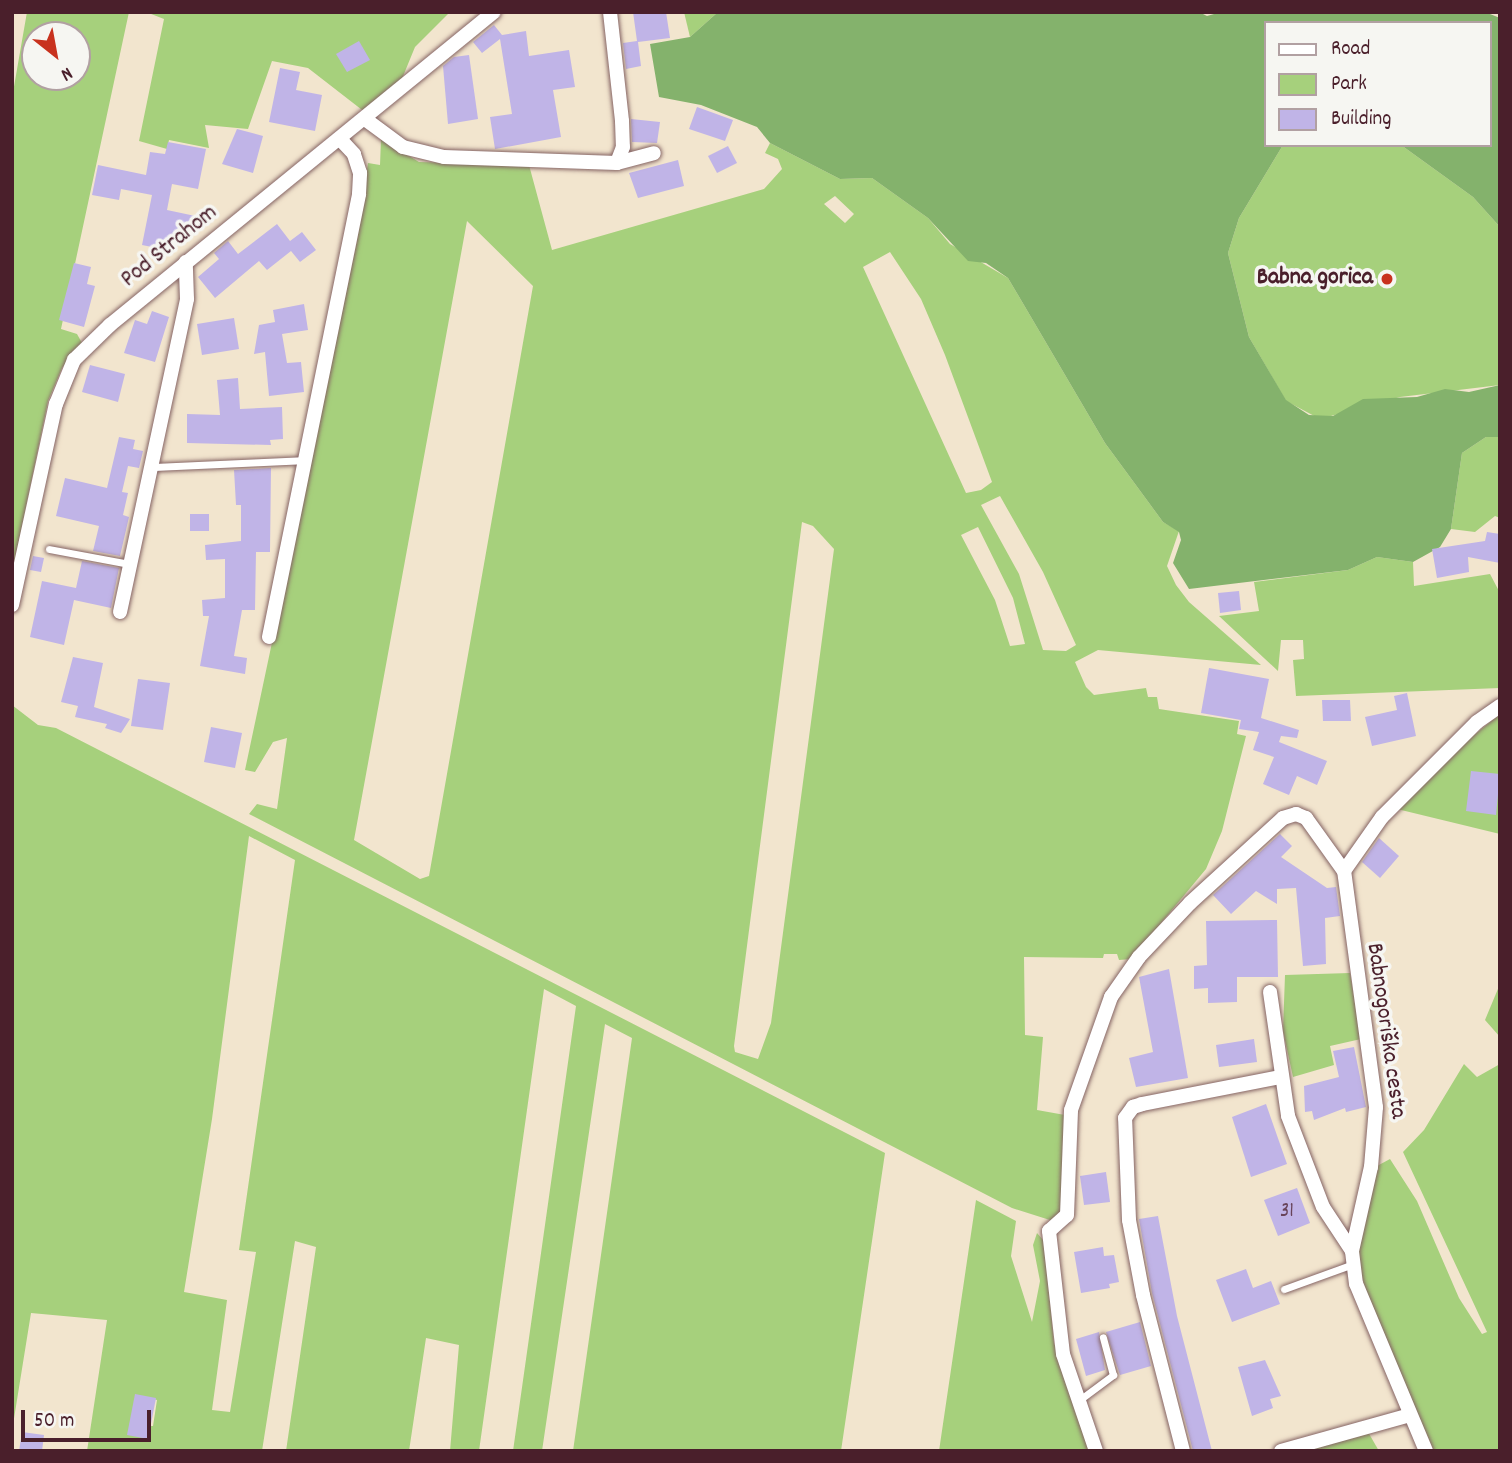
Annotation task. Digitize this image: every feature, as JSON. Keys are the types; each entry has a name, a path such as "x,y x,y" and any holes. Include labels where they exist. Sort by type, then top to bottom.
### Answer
{"street":[{"name":"Pod Strahom","path":"12,605 56,404 74,360 186,262 341,140 494,12"},
{"path":"610,12 622,121 623,146 617,163"},
{"path":"365,119 418,154 617,163 654,153"},
{"path":"269,637 359,194 357,163 341,140"},
{"path":"120,612 187,299 186,262"},
{"path":"1096,1451 1077,1401 1056,1317 1049,1231 1067,1215 1068,1130 1075,1090 1115,990 1139,957 1283,818 1296,814 1306,818 1344,871 1362,840 1391,807 1477,722 1500,706"},
{"name":"Babnogoriška cesta","path":"1344,871 1377,1129 1353,1257 1356,1284 1426,1451"},
{"path":"1270,992 1280,1077 1308,1171 1323,1206 1353,1257"},
{"path":"1183,1451 1143,1295 1129,1220 1125,1118 1133,1107 1142,1104 1280,1077"},
{"path":"1281,1451 1410,1415"}],"lane":[{"path":"150,467 305,460"},
{"path":"49,549 129,564"},
{"path":"1284,1289 1353,1257"},
{"path":"1077,1401 1113,1375 1103,1337"}],"green space":[{"path":"27,12 129,12 61,329 77,334 82,343 62,368 48,401 12,574 12,98 21,46 21,91 91,91 91,21 25,21"},
{"path":"146,12 450,12 415,47 399,86 366,113 308,68 272,61 248,129 205,125 209,148 169,140 167,149 139,141 164,19"},
{"path":"684,12 718,12 690,37"},
{"path":"718,12 1199,12 1207,16 1221,12 1485,12 1500,18 1500,227 1473,197 1404,147 1491,147 1491,21 1264,21 1264,147 1282,147 1239,218 1228,253 1249,337 1286,400 1309,415 1333,416 1363,399 1417,397 1445,389 1469,392 1500,385 1500,437 1486,437 1462,453 1451,529 1440,547 1413,562 1377,557 1348,570 1189,589 1173,563 1181,540 1179,532 1163,522 1105,443 1008,278 986,263 968,261 928,218 872,178 840,179 770,143 757,127 701,105 659,97 650,44 690,37"},
{"path":"381,139 419,162 529,165 552,250 764,189 782,169 778,159 765,153 770,143 840,179 872,178 928,218 950,244 1008,278 1105,443 1163,522 1179,531 1167,566 1176,585 1189,602 1261,665 1098,650 1075,662 1086,687 1094,695 1146,688 1148,697 1157,697 1159,709 1239,721 1237,734 1246,736 1222,831 1206,869 1131,959 1119,960 1117,954 1104,954 1103,958 1024,957 1025,1035 1043,1037 1037,1110 1065,1115 1065,1188 1060,1215 1053,1221 1012,1208 249,814 257,804 277,809 287,738 273,742 255,772 245,770 357,241 368,163 380,165","holes":["835,196 854,214 845,223 824,204","467,221 533,286 429,876 420,879 354,840","890,252 921,299 945,355 992,482 981,490 966,493 863,267","1000,496 1043,572 1076,645 1066,651 1043,650 1019,574 981,505","802,522 813,526 834,549 771,1023 758,1059 735,1052 734,1046","978,527 1013,598 1025,644 1010,646 995,600 961,535"]},
{"path":"1282,147 1404,147 1473,197 1500,227 1500,385 1400,397 1320,419 1286,401 1249,337 1228,253 1239,218"},
{"path":"1486,437 1500,437 1500,518 1495,516 1475,532 1451,529 1462,453"},
{"path":"1377,557 1413,562 1414,586 1490,574 1500,593 1500,688 1296,696 1293,660 1304,659 1303,640 1281,640 1278,671 1219,616 1259,611 1254,582 1348,570"},
{"path":"12,705 38,725 56,728 885,1153 841,1451 573,1451 632,1038 605,1024 542,1451 513,1451 576,1006 544,989 479,1451 450,1451 459,1345 426,1338 409,1451 286,1451 316,1247 295,1241 262,1451 87,1451 107,1320 31,1313 12,1431","holes":["249,836 295,860 239,1250 256,1252 230,1412 212,1410 227,1300 184,1292 212,1119","140,1396 157,1400 153,1426 137,1426"]},
{"path":"1500,714 1500,834 1397,809 1462,745"},
{"path":"1350,973 1361,1039 1330,1046 1334,1065 1293,1077 1283,1031 1285,975"},
{"path":"1500,984 1500,1037 1485,1020"},
{"path":"1464,1064 1477,1077 1500,1064 1500,1451 1434,1451 1373,1312 1359,1268 1358,1247 1377,1166 1390,1159 1417,1201 1459,1298 1482,1334 1487,1332 1403,1152 1424,1130"},
{"path":"976,1200 1016,1221 1011,1256 1032,1322 1040,1281 1033,1245 1037,1233 1044,1241 1054,1343 1093,1451 939,1451"},
{"path":"1368,1432 1379,1451 1300,1451"}],"building":[{"path":"633,12 666,12 670,38 638,42 641,66 626,69 623,43 637,41"},
{"path":"494,25 502,35 526,31 529,56 569,50 575,87 553,90 561,137 495,149 490,117 512,114 500,39 482,53 473,42"},
{"path":"359,41 370,60 347,72 336,54"},
{"path":"469,55 478,119 448,124 443,66 454,57"},
{"path":"280,68 300,72 296,90 322,95 315,131 269,122"},
{"path":"697,107 733,120 725,141 689,129"},
{"path":"631,119 660,122 657,143 632,142"},
{"path":"237,129 263,136 253,173 222,164"},
{"path":"168,142 206,149 198,189 172,184 167,210 200,217 197,234 176,230 172,251 142,245 152,195 121,189 119,200 92,195 98,165 146,175 150,152 165,154"},
{"path":"728,146 737,163 717,173 708,156"},
{"path":"678,160 684,186 638,198 629,173"},
{"path":"277,224 290,241 302,232 316,250 300,262 291,251 267,270 259,261 215,298 198,277 219,259 214,253 228,241 238,254"},
{"path":"74,263 91,267 87,284 95,286 84,327 59,320"},
{"path":"304,304 308,330 282,334 287,363 301,362 304,392 269,396 265,352 254,354 259,325 275,322 273,310"},
{"path":"152,311 169,317 155,362 124,353 135,320 147,324"},
{"path":"234,318 239,349 202,355 197,324"},
{"path":"90,365 125,374 118,402 82,392"},
{"path":"238,378 240,409 282,407 283,439 270,440 271,445 187,443 187,414 220,415 217,380"},
{"path":"119,437 135,440 133,449 143,451 139,468 128,466 122,492 128,493 123,515 129,517 120,556 93,551 99,526 56,516 65,478 107,488"},
{"path":"271,468 270,552 256,552 255,610 242,610 234,656 247,658 245,674 200,666 209,616 203,616 202,600 225,598 225,559 206,560 205,545 241,541 241,505 236,505 234,470"},
{"path":"190,514 209,514 209,531 190,531"},
{"path":"1487,532 1500,534 1500,563 1468,557 1469,572 1437,578 1432,549 1485,541"},
{"path":"33,556 44,558 41,572 30,570"},
{"path":"82,561 119,568 111,608 74,600 64,645 30,637 42,581 76,588"},
{"path":"1239,591 1241,610 1220,613 1218,593"},
{"path":"73,657 103,663 94,707 130,719 121,733 105,728 107,724 75,717 78,706 61,702"},
{"path":"1209,668 1269,679 1261,718 1299,730 1297,738 1281,736 1279,742 1327,761 1317,785 1297,776 1289,795 1263,784 1274,757 1253,750 1259,732 1239,729 1241,720 1201,713"},
{"path":"138,679 170,683 163,730 131,726"},
{"path":"1407,693 1416,736 1372,746 1365,717 1397,710 1394,696"},
{"path":"1322,700 1350,700 1351,721 1323,721"},
{"path":"211,727 242,733 235,768 204,762"},
{"path":"1471,771 1500,774 1496,815 1466,811"},
{"path":"1280,834 1292,846 1281,857 1327,888 1336,887 1340,916 1325,918 1326,964 1303,966 1296,888 1277,889 1277,904 1256,891 1231,914 1213,895"},
{"path":"1379,838 1399,856 1380,878 1362,862"},
{"path":"1277,920 1278,977 1237,977 1237,1002 1208,1003 1208,988 1194,989 1194,966 1207,965 1206,921"},
{"path":"1169,969 1188,1078 1136,1087 1129,1058 1153,1052 1139,977"},
{"path":"1254,1039 1257,1062 1219,1067 1216,1045"},
{"path":"1354,1047 1366,1107 1346,1112 1345,1108 1314,1120 1312,1111 1305,1112 1304,1086 1339,1077 1333,1051"},
{"path":"1266,1104 1287,1164 1251,1177 1232,1117"},
{"path":"1106,1172 1110,1202 1084,1205 1080,1176"},
{"path":"1297,1188 1310,1223 1278,1236 1264,1200"},
{"path":"1158,1216 1177,1316 1212,1451 1193,1451 1152,1293 1139,1219"},
{"path":"1103,1247 1104,1256 1114,1255 1119,1282 1109,1284 1110,1288 1081,1293 1074,1252"},
{"path":"1246,1269 1253,1288 1271,1281 1280,1304 1232,1322 1216,1280"},
{"path":"1140,1322 1151,1366 1120,1375 1106,1332"},
{"path":"1099,1332 1105,1370 1086,1376 1076,1339"},
{"path":"1265,1360 1281,1396 1270,1399 1273,1408 1252,1416 1238,1367"},
{"path":"135,1394 156,1398 148,1439 127,1435"},
{"path":"22,1432 44,1435 42,1451 19,1451"}],"place":[{"name":"Babna gorica","path":"1387,279"}]}
